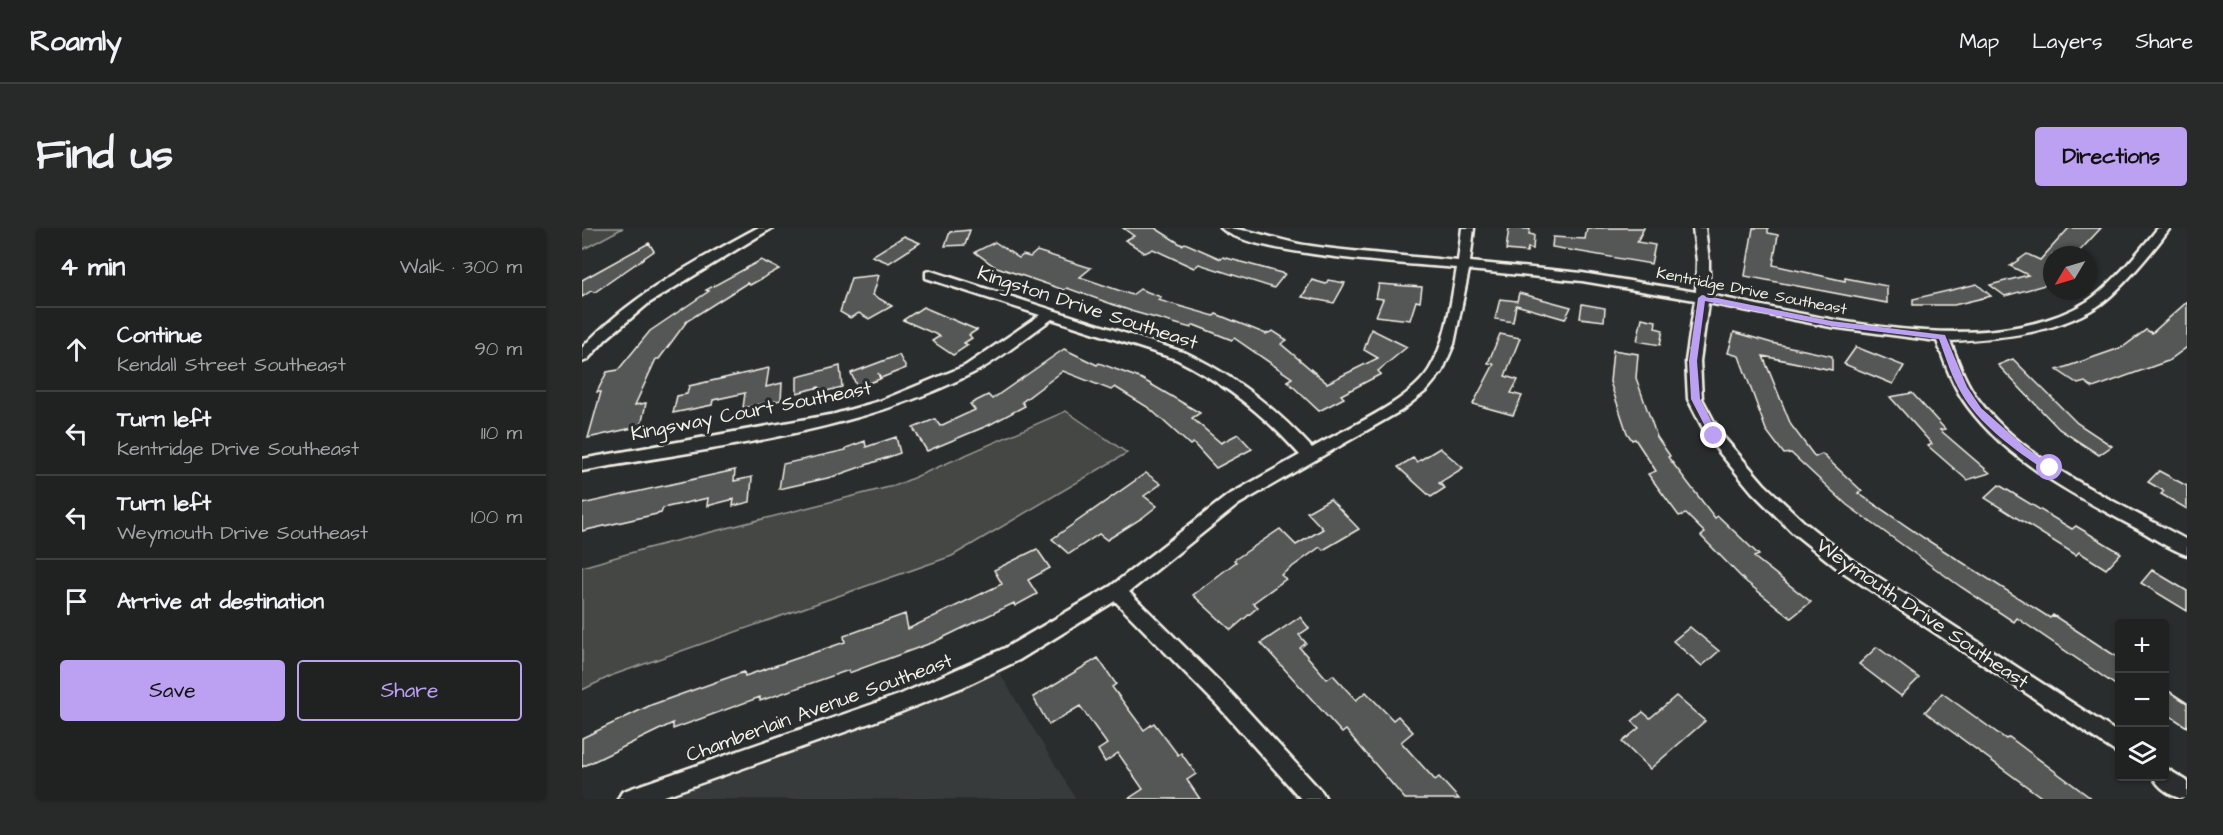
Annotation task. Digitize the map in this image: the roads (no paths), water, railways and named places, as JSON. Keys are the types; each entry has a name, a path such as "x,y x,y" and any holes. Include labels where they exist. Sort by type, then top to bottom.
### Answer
{"street":[{"path":"582,357 626,314 674,280 766,228"},
{"name":"Kentridge Drive Southeast","path":"1227,228 1265,241 1310,250 1464,264 1592,279 1831,323 1942,337 2008,333 2053,322 2094,303 2141,257 2164,228"},
{"name":"Chamberlain Avenue Southeast","path":"629,799 956,681 1012,654 1117,591 1233,500 1397,406 1418,391 1436,372 1444,353 1464,264 1468,228"},
{"name":"Weymouth Drive Southeast","path":"1699,228 1703,261 1702,298 1693,361 1695,399 1714,436 1758,488 1798,527 1843,563 2115,743"},
{"name":"Kingston Drive Southeast","path":"931,275 1181,356 1212,370 1241,388 1309,455"},
{"name":"Kingsway Court Southeast","path":"582,465 836,418 885,405 970,369 1050,314"},
{"path":"1942,337 1963,388 1978,410 2008,437 2050,468 2187,548"},
{"path":"1117,591 1227,701 1315,799"},
{"path":"2169,781 2187,793"}]}
